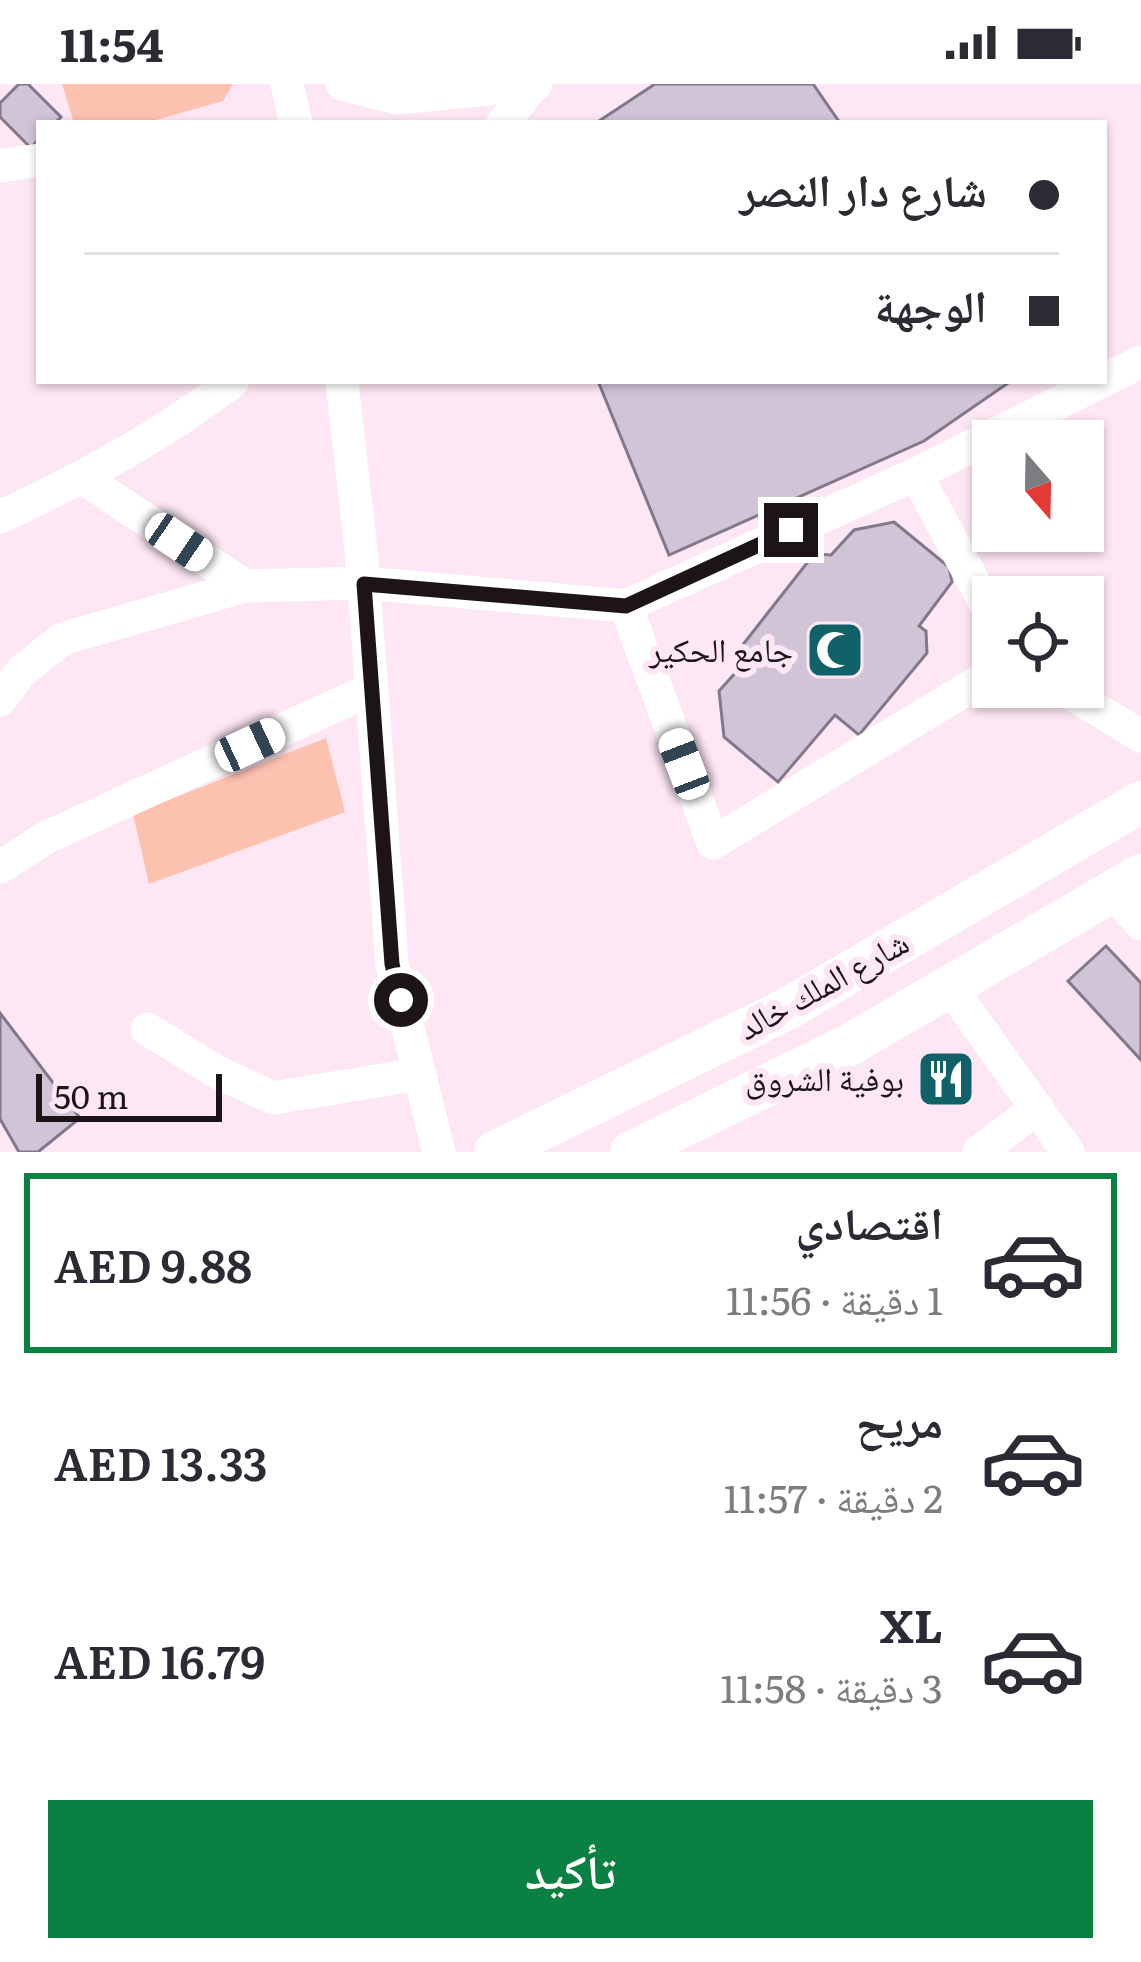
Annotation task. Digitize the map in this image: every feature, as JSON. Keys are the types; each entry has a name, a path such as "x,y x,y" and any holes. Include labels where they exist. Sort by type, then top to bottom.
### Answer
{"main road":[{"name":"شارع الملك خالد","path":"495,1152 787,1009 1141,802"},
{"name":"شارع الملك خالد","path":"631,1152 849,1045 1126,884"}],"street":[{"path":"286,120 287,84"},
{"path":"342,84 398,98 451,89 534,85"},
{"path":"505,120 534,85"},
{"path":"0,166 36,160"},
{"path":"1107,379 1141,362"},
{"path":"0,517 82,477 190,414 229,384"},
{"path":"342,384 364,584 392,964 439,1152"},
{"path":"0,700 22,671 62,638 245,586 364,584 626,606 916,474 1097,384"},
{"path":"916,474 972,579"},
{"path":"82,477 245,586"},
{"path":"626,606 713,843 972,686"},
{"path":"0,867 47,837 372,689"},
{"path":"1095,708 1141,736"},
{"path":"1126,884 1141,923"},
{"path":"950,987 1068,1152"},
{"path":"147,1029 218,1072 273,1098 419,1074"},
{"path":"979,1152 1037,1108"}],"shaded area":[{"path":"62,84 233,84 223,101 156,120 73,120"},
{"path":"326,738 345,812 149,884 133,814"}],"building":[{"path":"19,84 28,84 61,117 36,120 36,142 31,148 0,117 0,103"},
{"path":"655,84 813,84 838,120 601,120"},
{"path":"599,384 1007,384 924,441 669,555"},
{"name":"جامع الحكير","path":"894,522 949,567 952,582 919,626 926,631 927,653 859,735 835,715 778,782 724,737 719,691 745,662 741,647 814,554 831,555 854,530"},
{"path":"1106,946 1141,983 1141,1060 1068,981"},
{"path":"0,1013 80,1118 38,1152 19,1152 0,1119"}],"place":[{"name":"جامع الحكير","path":"835,650"},
{"name":"بوفية الشروق","path":"946,1079"}],"route":[{"path":"401,1000 392,964 364,584 626,606 791,530"}]}
